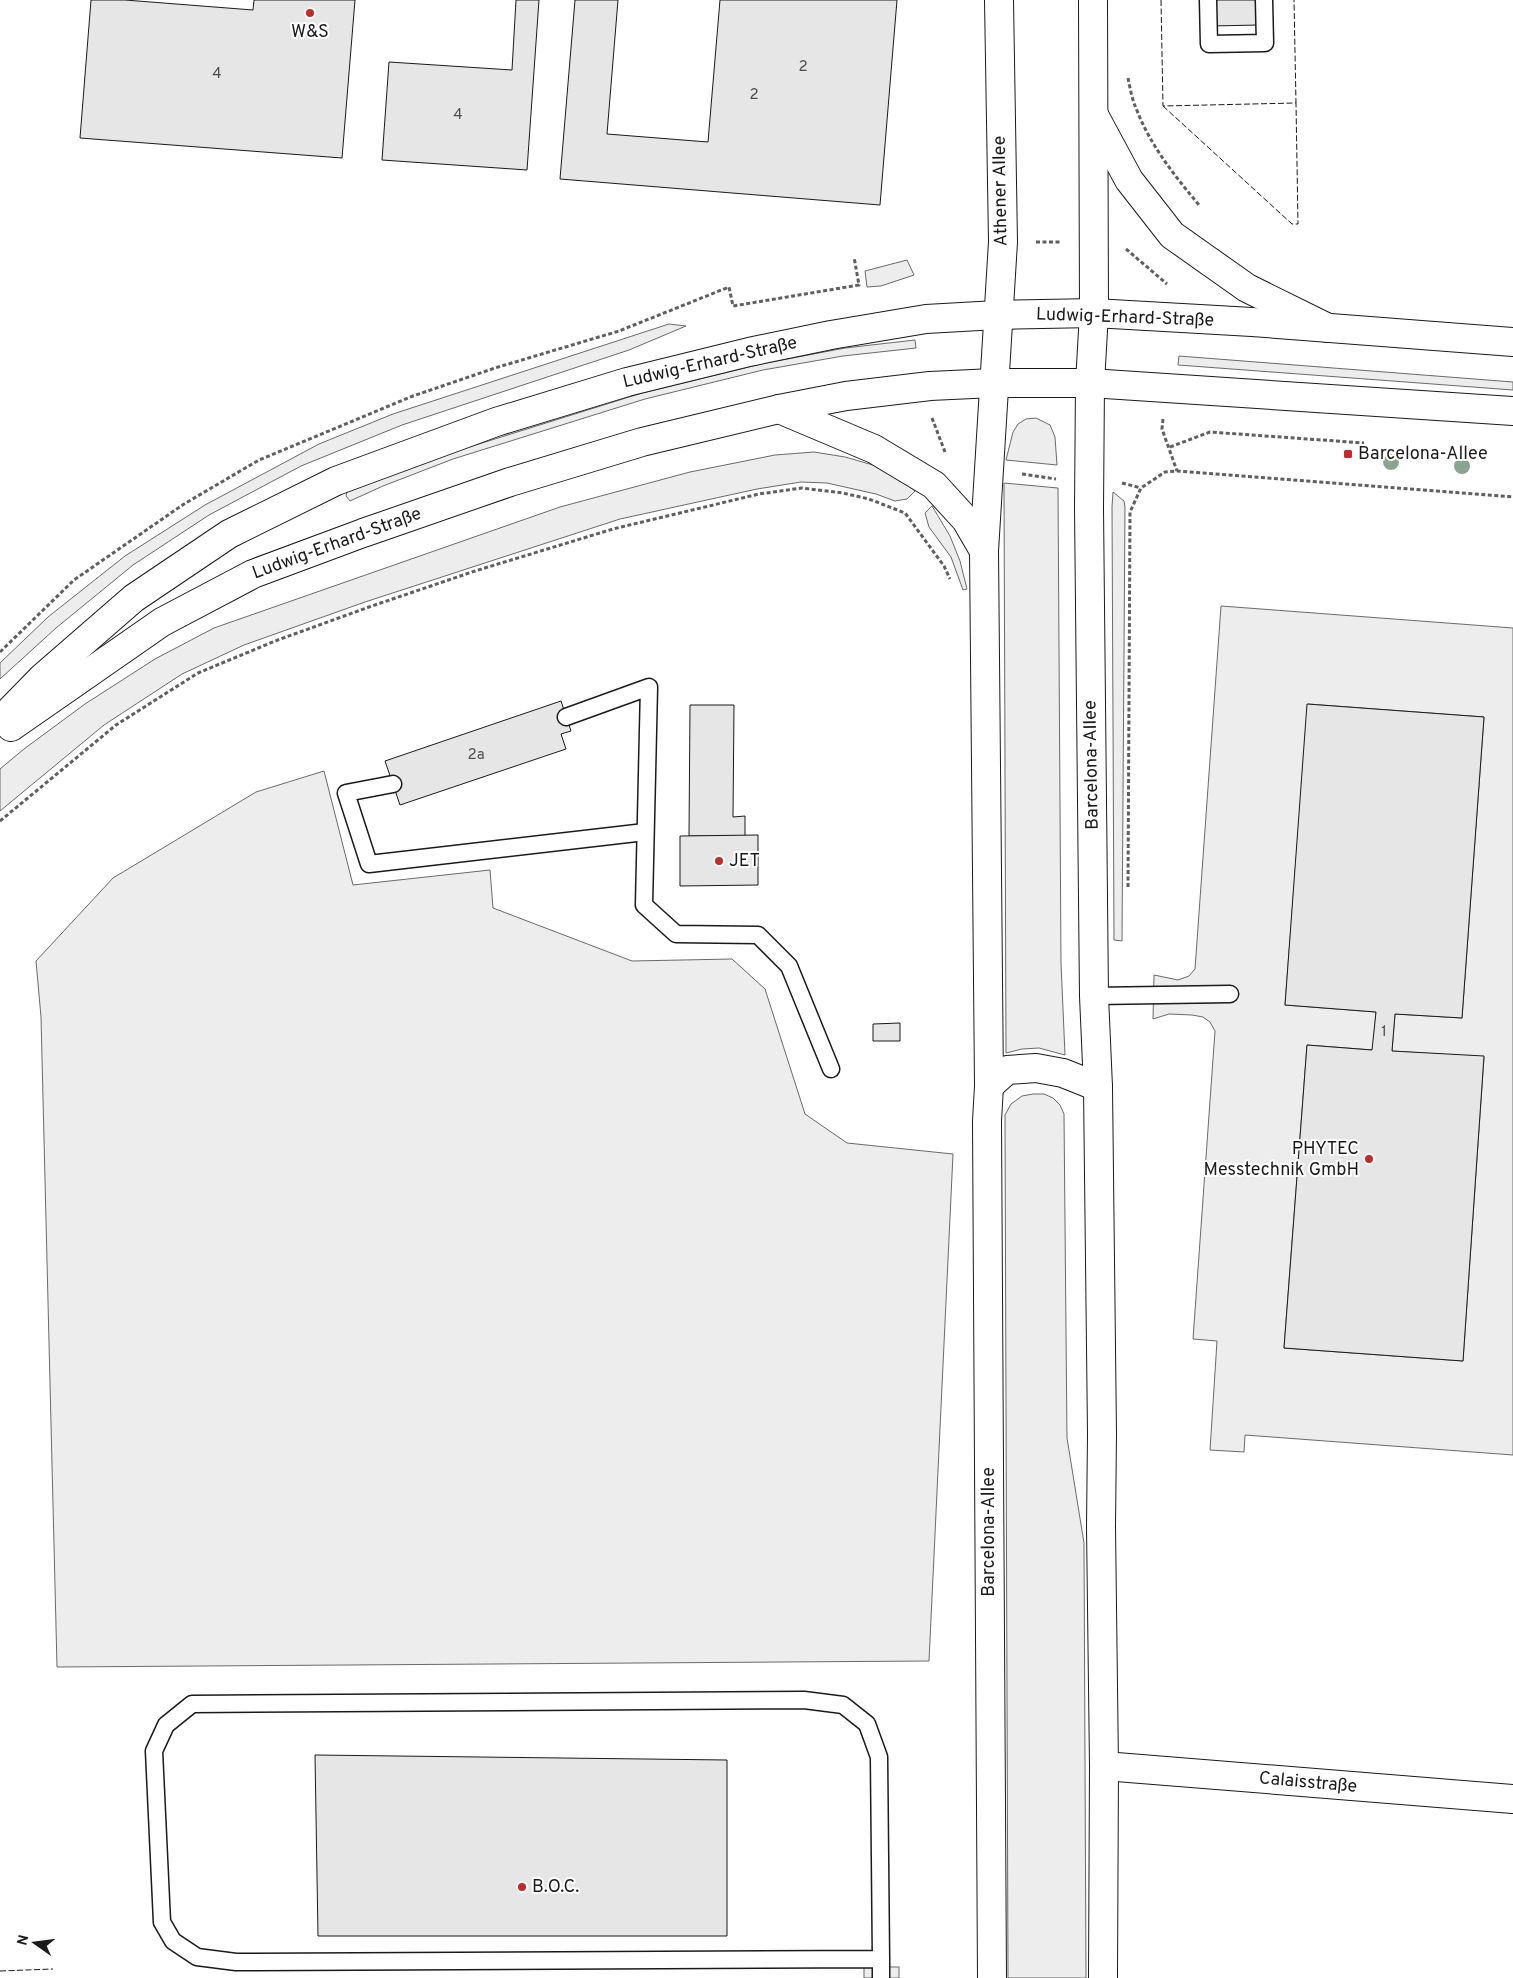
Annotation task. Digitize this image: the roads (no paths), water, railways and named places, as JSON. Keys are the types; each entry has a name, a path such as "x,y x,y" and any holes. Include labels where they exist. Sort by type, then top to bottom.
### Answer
{"street":[{"name":"Athener Allee","path":"994,383 1003,242 999,0"},
{"path":"1090,383 1094,313 1093,0"},
{"path":"1092,111 1129,180 1172,235 1247,288 1328,328"},
{"name":"Ludwig-Erhard-Straße","path":"0,721 43,677 134,598 228,534 336,481 496,422 627,382 749,352 926,319 1094,313 1513,342"},
{"name":"Ludwig-Erhard-Straße","path":"0,735 162,622 253,574 363,532 510,482 642,442 779,409 846,396 910,388 994,383 1090,383 1513,411"},
{"name":"Barcelona-Allee","path":"992,1978 987,1131 989,1086 984,550 994,383"},
{"name":"Barcelona-Allee","path":"1090,383 1089,518 1094,996 1098,1087 1104,1766 1103,1978"},
{"path":"779,409 874,449 934,485 966,520 984,550"},
{"path":"989,1086 1007,1070 1036,1068 1062,1073 1098,1087"},
{"name":"Calaisstraße","path":"1104,1766 1513,1799"}],"lane":[{"path":"1208,0 1209,44 1265,43 1264,0"},
{"path":"566,717 648,687 644,905 676,934 758,935 789,966 831,1068"},
{"path":"393,784 346,793 369,864 645,832"},
{"path":"1094,996 1230,994"},
{"path":"881,1959 236,1962 198,1957 172,1941 162,1922 154,1751 166,1724 192,1704 804,1700 843,1705 867,1724 879,1756 881,1959 881,1978"}],"place":[{"name":"W&S","path":"310,13"},
{"name":"Barcelona-Allee","path":"1348,454"},
{"name":"JET","path":"719,861"},
{"name":"PHYTEC Messtechnik GmbH","path":"1369,1159"},
{"name":"B.O.C.","path":"522,1887"}]}
